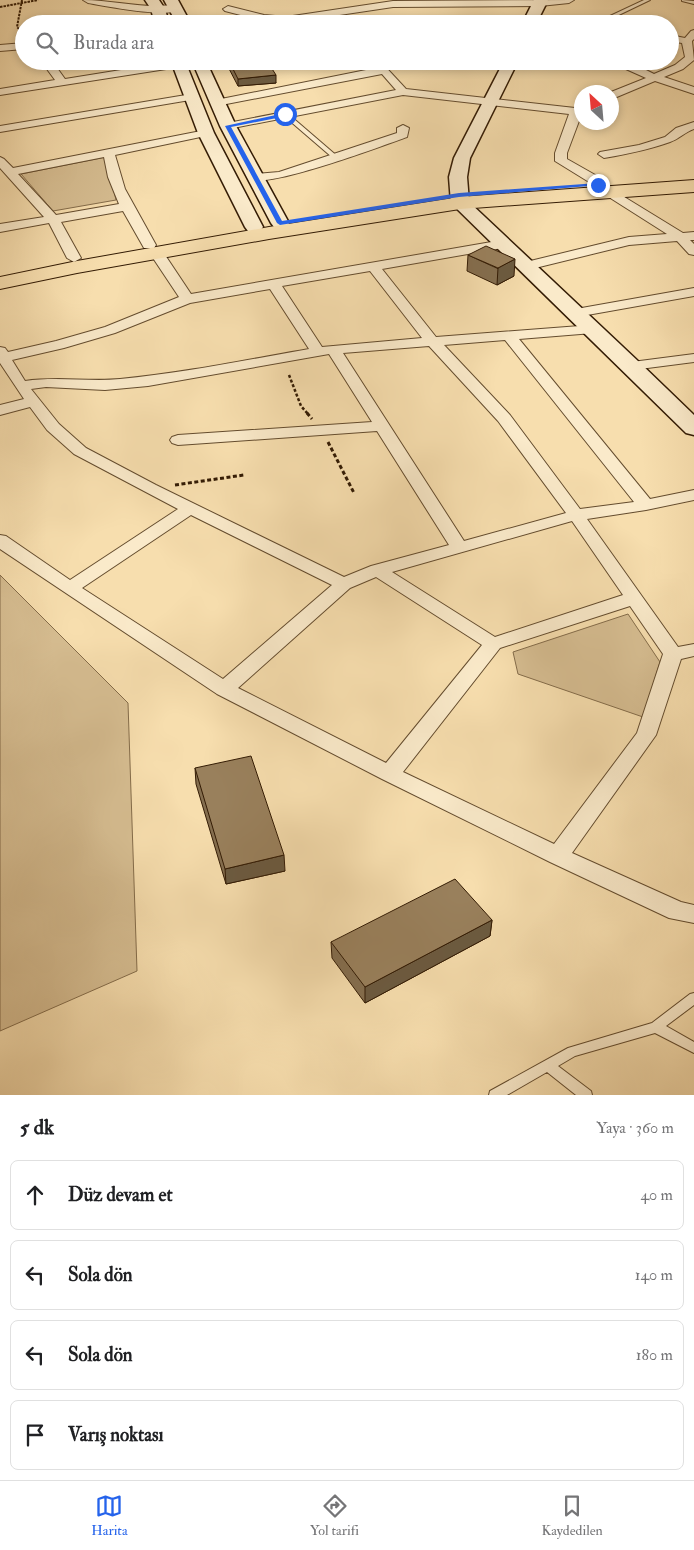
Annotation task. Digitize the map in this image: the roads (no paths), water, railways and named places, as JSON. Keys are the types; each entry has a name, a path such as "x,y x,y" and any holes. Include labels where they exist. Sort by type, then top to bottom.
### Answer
{"main road":[{"path":"0,282 280,223 460,199 603,188 694,178"},
{"path":"603,188 694,186"},
{"path":"0,273 74,258 152,249 460,199"}],"street":[{"path":"88,0 146,9 155,5 174,5"},
{"path":"325,15 391,2 569,0"},
{"path":"534,15 541,1"},
{"path":"244,2 228,9 252,15"},
{"path":"679,67 692,59 690,37"},
{"path":"0,48 15,47"},
{"path":"53,70 62,82"},
{"path":"0,92 135,70"},
{"path":"181,70 206,133 254,227"},
{"path":"203,70 228,126 280,223"},
{"path":"216,102 384,70 403,92"},
{"path":"506,70 462,158 458,177 460,199 503,244 632,366 694,428"},
{"path":"638,70 655,78 694,91"},
{"path":"619,93 672,70"},
{"path":"228,126 403,92 490,103 574,110"},
{"path":"0,129 192,97"},
{"path":"574,120 561,153 561,160 593,178 603,188 680,237 694,251"},
{"path":"604,154 641,148 669,139 680,130 694,125"},
{"path":"256,178 281,175 403,135 403,128"},
{"path":"10,172 206,133"},
{"path":"109,152 110,161 125,207 188,299"},
{"path":"0,161 53,219 74,258"},
{"path":"0,228 125,207"},
{"path":"527,266 628,241 694,236"},
{"path":"344,584 189,509 80,451 52,427 21,386 2,354 59,345 110,330 188,299 503,244"},
{"path":"374,268 431,340 504,418 576,515 673,654"},
{"path":"274,284 381,426 458,547"},
{"path":"576,313 694,292"},
{"path":"21,386 46,382 105,385 148,381 325,351 431,340 593,329"},
{"path":"508,335 646,505"},
{"path":"632,366 694,358"},
{"path":"0,410 32,402"},
{"path":"178,440 381,426"},
{"path":"224,689 344,584 376,570 576,515 646,505 694,495"},
{"path":"70,588 189,509"},
{"path":"0,540 224,689 389,774 558,856 677,911 694,914"},
{"path":"376,570 494,644"},
{"path":"389,774 494,644 634,598"},
{"path":"673,654 694,650"},
{"path":"558,856 646,735 673,654"}],"lane":[{"path":"615,15 648,0"},
{"path":"684,0 694,2"},
{"path":"285,114 335,157"},
{"path":"495,1095 572,1052 656,1027 694,998"},
{"path":"656,1027 694,1048"},
{"path":"548,1066 586,1095"}]}
